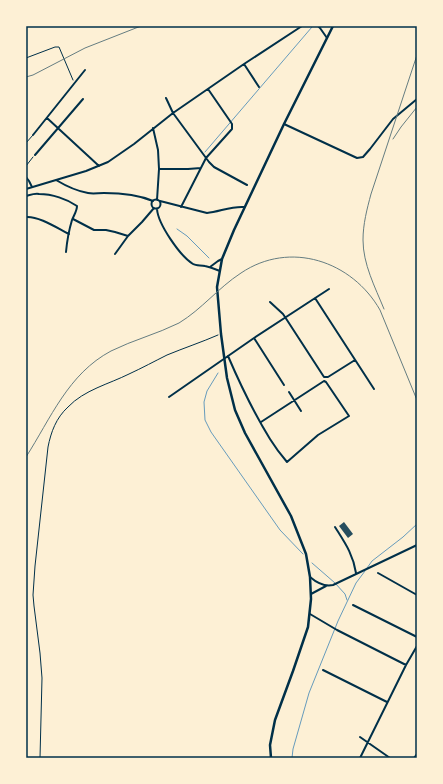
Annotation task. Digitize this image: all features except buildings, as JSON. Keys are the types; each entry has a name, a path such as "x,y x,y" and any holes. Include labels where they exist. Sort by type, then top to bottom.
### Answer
{"main road":[{"path":"271,758 270,745 275,720 308,627 312,594 306,554 291,516 245,433 235,410 228,385 224,359 217,287 222,259 244,207 333,26"}],"street":[{"path":"26,189 86,171 118,156 173,113 302,26"},
{"path":"318,26 327,38"},
{"path":"244,64 259,86"},
{"path":"33,135 85,70"},
{"path":"182,207 206,158 232,129 232,124 208,89"},
{"path":"35,155 83,98"},
{"path":"166,98 173,113 209,162 214,167 247,185"},
{"path":"284,124 358,158 363,157 393,119 417,99"},
{"path":"47,118 99,166"},
{"path":"153,128 158,150 159,168 157,200"},
{"path":"159,168 201,168"},
{"path":"26,177 32,187"},
{"path":"56,180 74,189 89,193 122,194 153,201 157,200 207,213 244,207"},
{"path":"26,196 34,194 49,195 77,205 78,208 73,219 66,252"},
{"path":"153,201 152,204 154,208"},
{"path":"160,202 160,206 157,209 158,214 169,236 181,253 194,264 210,267 220,271"},
{"path":"115,254 128,236 154,208"},
{"path":"26,217 42,220 69,234"},
{"path":"73,219 94,230 106,230 128,236"},
{"path":"210,267 222,259"},
{"path":"169,397 254,338 329,289"},
{"path":"315,298 374,389"},
{"path":"270,302 283,314 323,376 328,377 355,360"},
{"path":"254,338 284,385"},
{"path":"228,356 236,375 261,422 271,440 287,462 318,435 349,416 326,382 322,381 261,422"},
{"path":"289,392 301,411"},
{"path":"335,527 349,549 356,573"},
{"path":"312,594 326,586 333,585 417,545"},
{"path":"378,574 417,594"},
{"path":"310,577 326,586"},
{"path":"353,605 417,638"},
{"path":"310,614 333,628 406,665"},
{"path":"360,758 387,702 417,646"},
{"path":"323,670 387,702"},
{"path":"360,737 390,758"},
{"path":"414,758 417,754"}],"lane":[{"path":"26,143 33,135"}],"path":[{"path":"26,58 55,47 59,47 74,83"},
{"path":"26,166 35,155"},
{"path":"40,758 42,678 33,595 48,447 55,424 67,407 88,392 169,355 221,334"}],"waterway":[{"path":"205,152 312,27"},
{"path":"177,229 187,236 209,258"},
{"path":"218,373 207,391 204,402 205,420 211,432 280,530 303,554"},
{"path":"367,568 372,561 417,524"},
{"path":"312,563 335,583 345,594 347,600"},
{"path":"292,758 293,749 309,693 338,621 356,583 365,571"}],"railway":[{"path":"26,77 33,75 85,48 141,26"},
{"path":"384,309 370,275 365,258 363,240 364,228 371,194 417,55"},
{"path":"393,139 417,107"},
{"path":"26,457 72,384 96,361 119,347 179,323 241,273 260,263 279,258 299,257 318,261 337,268 353,279 368,293 380,310 417,400"}]}
